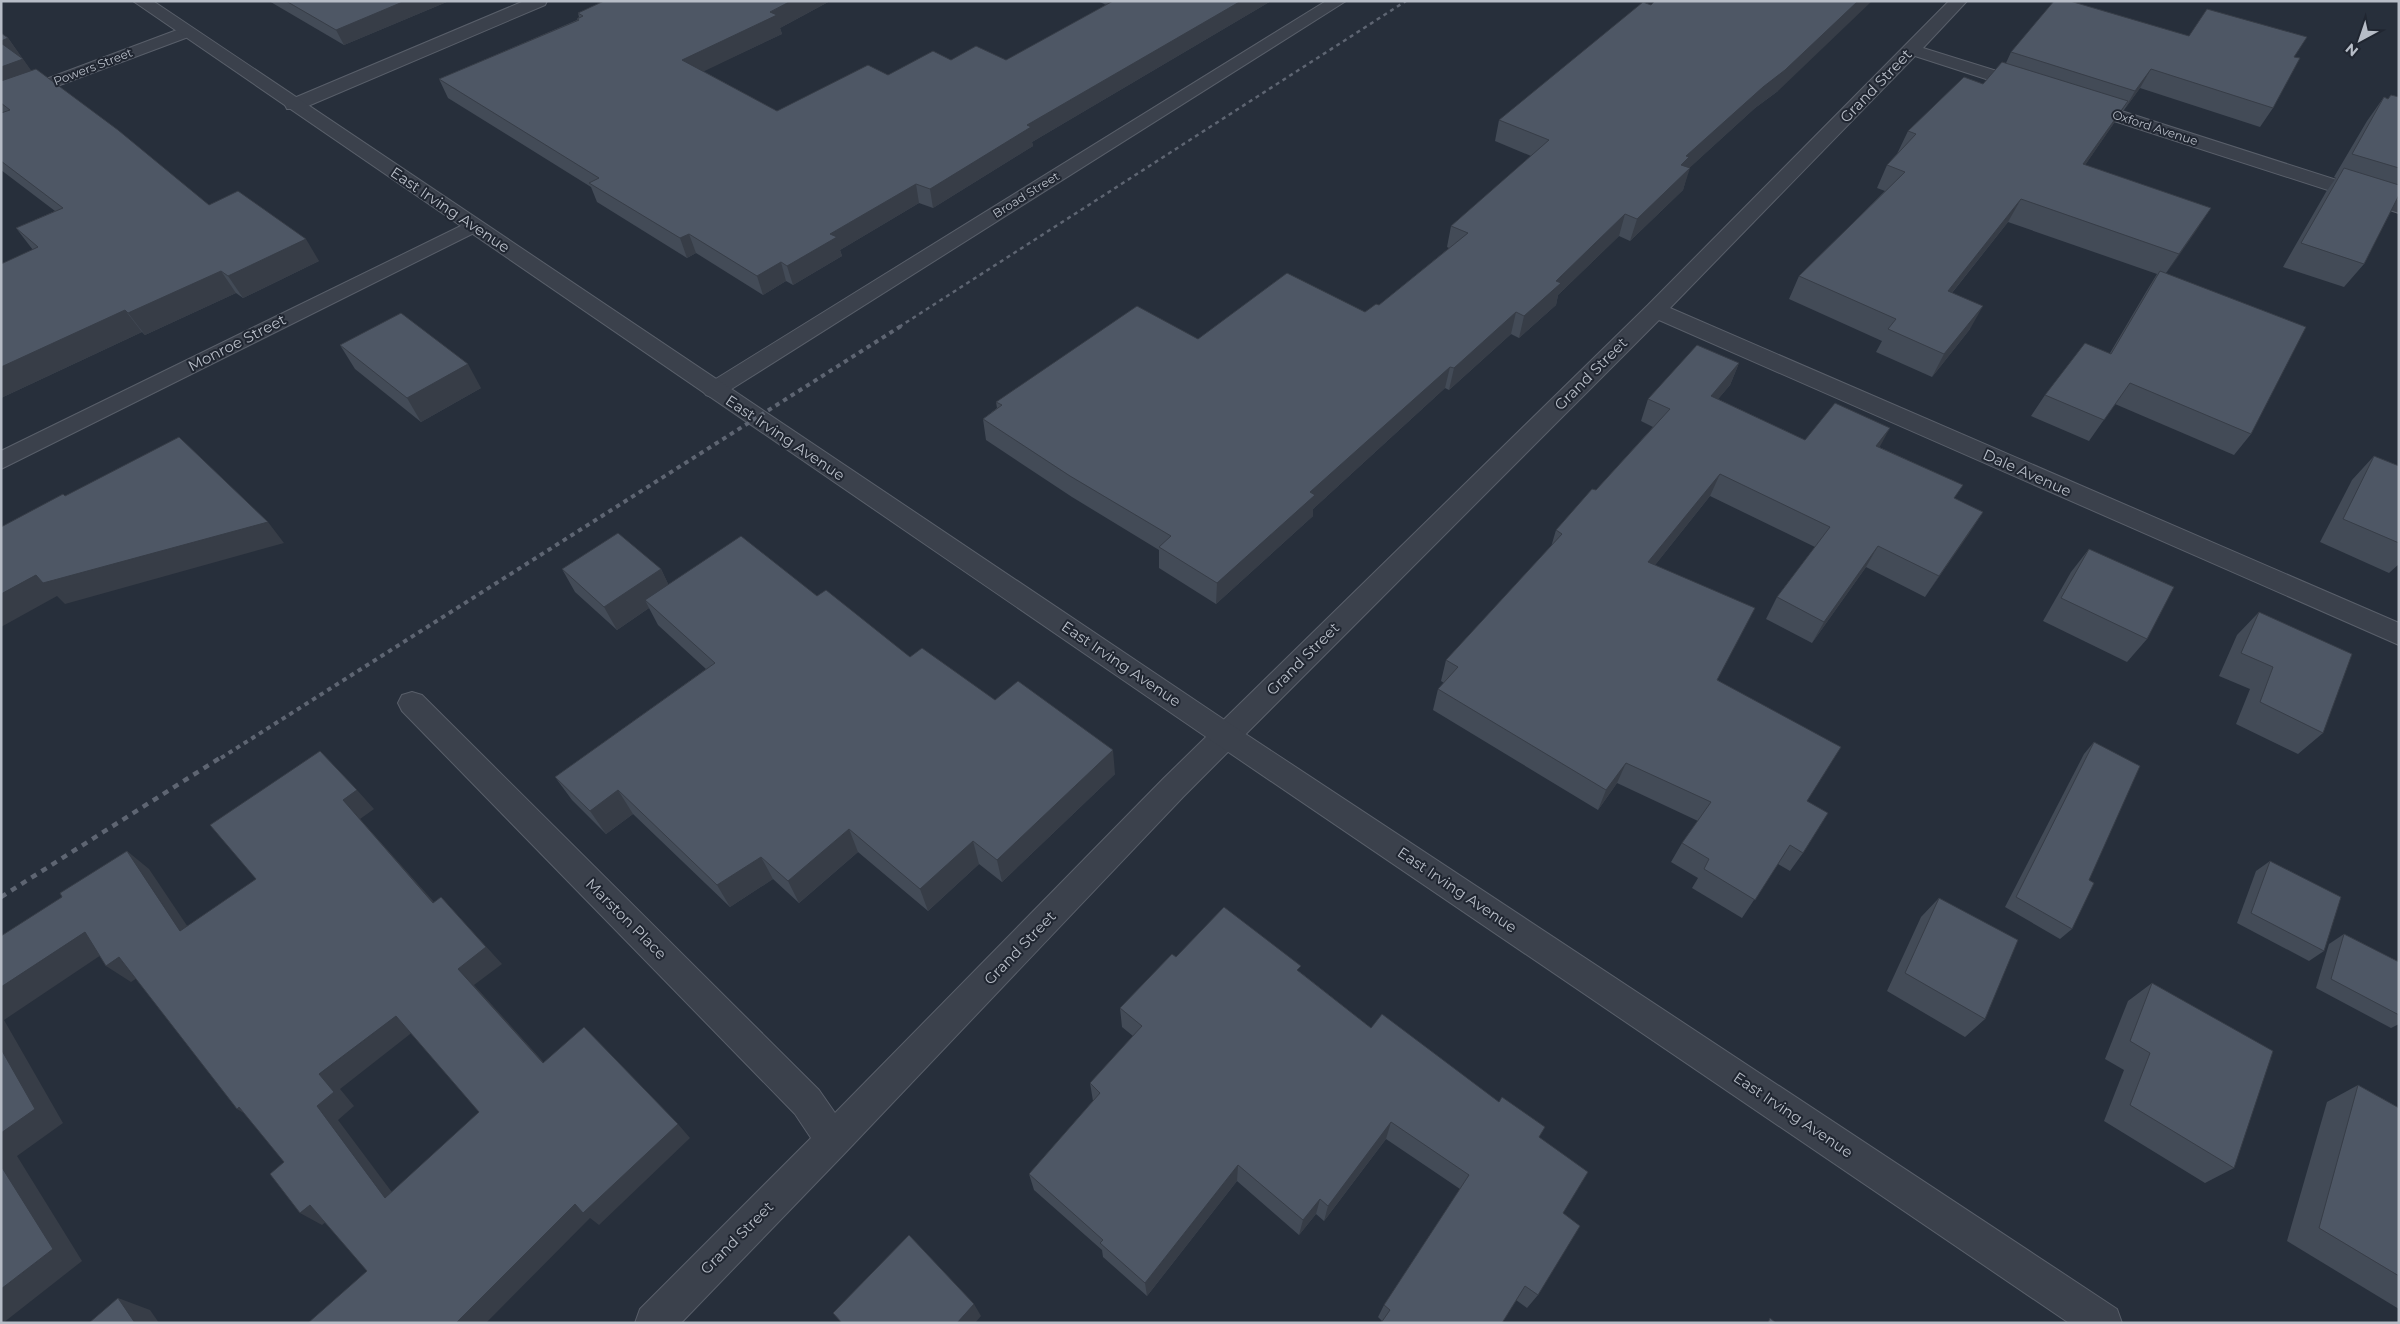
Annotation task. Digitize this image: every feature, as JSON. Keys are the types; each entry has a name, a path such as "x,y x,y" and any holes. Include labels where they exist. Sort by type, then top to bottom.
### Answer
{"street":[{"name":"East Irving Avenue","path":"141,1 1225,735 2103,1323"},
{"path":"294,105 539,1"},
{"name":"Broad Street","path":"714,390 1338,1"},
{"name":"Grand Street","path":"654,1323 833,1141 1225,735 1656,310 1959,1"},
{"name":"Powers Street","path":"1,102 185,32"},
{"path":"1912,50 2043,92"},
{"name":"Oxford Avenue","path":"2071,101 2399,207"},
{"name":"Monroe Street","path":"1,461 473,226"},
{"name":"Dale Avenue","path":"1656,310 2399,635"},
{"name":"Marston Place","path":"412,703 807,1102 833,1141"}],"building":[{"path":"286,1 405,1 336,30"},
{"path":"604,1 791,1 770,12 777,15 682,60 777,111 868,65 888,75 933,51 951,60 976,46 1006,60 1113,1 1241,1 1027,125 1031,127 930,189 916,184 830,234 837,237 787,266 781,262 757,276 689,234 680,238 589,183 599,178 439,79 579,20 577,19 583,16 578,13"},
{"path":"1655,1 1858,1 1785,70 1763,87 1686,156 1689,157 1681,165 1690,168 1637,219 1625,214 1556,281 1561,283 1524,316 1516,312 1454,368 1450,367 1310,492 1315,495 1217,583 1159,547 1171,536 1070,476 983,419 1002,405 996,402 1137,306 1198,339 1287,273 1365,312 1376,304 1379,305 1468,233 1451,226 1549,140 1499,120 1643,2 1651,5"},
{"path":"2054,1 2070,1 2189,36 2207,9 2307,37 2294,57 2300,58 2273,108 2151,69 2135,91 2011,52"},
{"path":"1,33 8,38 1,41"},
{"path":"1,43 23,59 1,67"},
{"path":"2002,62 2128,101 2083,164 2211,208 2179,254 2021,199 1948,291 1983,306 1944,354 1888,329 1896,319 1799,276 1905,172 1887,165 1916,134 1908,131 1964,77 1983,84"},
{"path":"36,69 118,130 209,205 238,191 306,239 228,276 221,271 128,313 125,310 1,367 1,264 38,247 16,228 63,208 1,161 1,113 10,110 1,103 1,81"},
{"path":"2391,95 2399,97 2399,168 2352,154 2384,97 2388,99"},
{"path":"2344,168 2399,185 2399,195 2364,264 2301,243"},
{"path":"2160,271 2306,327 2251,434 2130,383 2104,420 2045,395 2085,343 2111,354"},
{"path":"401,313 468,364 407,398 340,345"},
{"path":"1697,345 1739,363 1711,396 1805,440 1835,403 1890,428 1876,446 1963,485 1954,498 1983,512 1939,576 1878,546 1824,622 1777,597 1830,527 1720,474 1648,562 1755,608 1717,680 1841,747 1807,801 1828,813 1803,853 1790,845 1755,900 1704,869 1709,859 1682,843 1711,802 1626,763 1606,790 1438,689 1458,667 1446,660 1562,534 1556,530 1592,489 1596,490 1670,409 1648,399"},
{"path":"179,437 268,522 43,583 36,575 1,594 1,527"},
{"path":"2374,456 2399,466 2399,543 2343,519"},
{"path":"618,533 661,569 604,607 562,569"},
{"path":"741,536 817,596 826,590 910,657 922,648 995,700 1018,681 1113,750 997,860 973,841 920,889 849,829 788,881 761,857 717,885 618,790 590,811 555,777 715,663 645,600"},
{"path":"2089,549 2174,587 2147,639 2061,598"},
{"path":"2259,612 2352,654 2323,733 2260,702 2273,667 2241,653"},
{"path":"2094,742 2140,766 2089,880 2094,883 2072,929 2016,897"},
{"path":"320,751 357,790 343,800 433,903 441,897 486,947 458,969 543,1063 584,1027 678,1124 583,1213 575,1204 456,1323 308,1323 367,1271 310,1205 300,1213 270,1174 284,1162 239,1107 237,1109 119,957 106,966 85,932 1,987 1,936 62,897 60,893 127,851 180,931 256,879 210,825","holes":["396,1016 479,1112 385,1198 317,1106 334,1092 319,1074"]},
{"path":"2270,861 2341,897 2324,951 2251,913"},
{"path":"1939,898 2018,940 1985,1019 1905,973"},
{"path":"1224,907 1301,966 1297,970 1371,1028 1382,1014 1499,1102 1502,1097 1545,1127 1539,1137 1588,1172 1563,1213 1580,1226 1538,1295 1525,1286 1502,1323 1381,1323 1390,1310 1384,1305 1469,1175 1391,1122 1328,1206 1320,1199 1303,1220 1238,1165 1145,1283 1100,1243 1103,1240 1029,1174 1100,1093 1090,1083 1142,1026 1120,1008 1172,954 1176,957"},
{"path":"2344,934 2399,962 2399,1015 2331,979"},
{"path":"2152,983 2273,1051 2234,1168 2130,1105 2150,1053 2130,1041"},
{"path":"1,1049 35,1109 1,1133"},
{"path":"2358,1085 2399,1108 2399,1276 2319,1228"},
{"path":"1,1166 53,1249 1,1289"},
{"path":"909,1235 974,1304 957,1323 842,1323 833,1313"},
{"path":"118,1298 135,1323 89,1323"},
{"path":"1770,1318 1776,1323 1768,1323"}],"railway":[{"path":"899,327 1406,1"},
{"path":"221,758 901,326"},
{"path":"1,897 223,756"}]}
